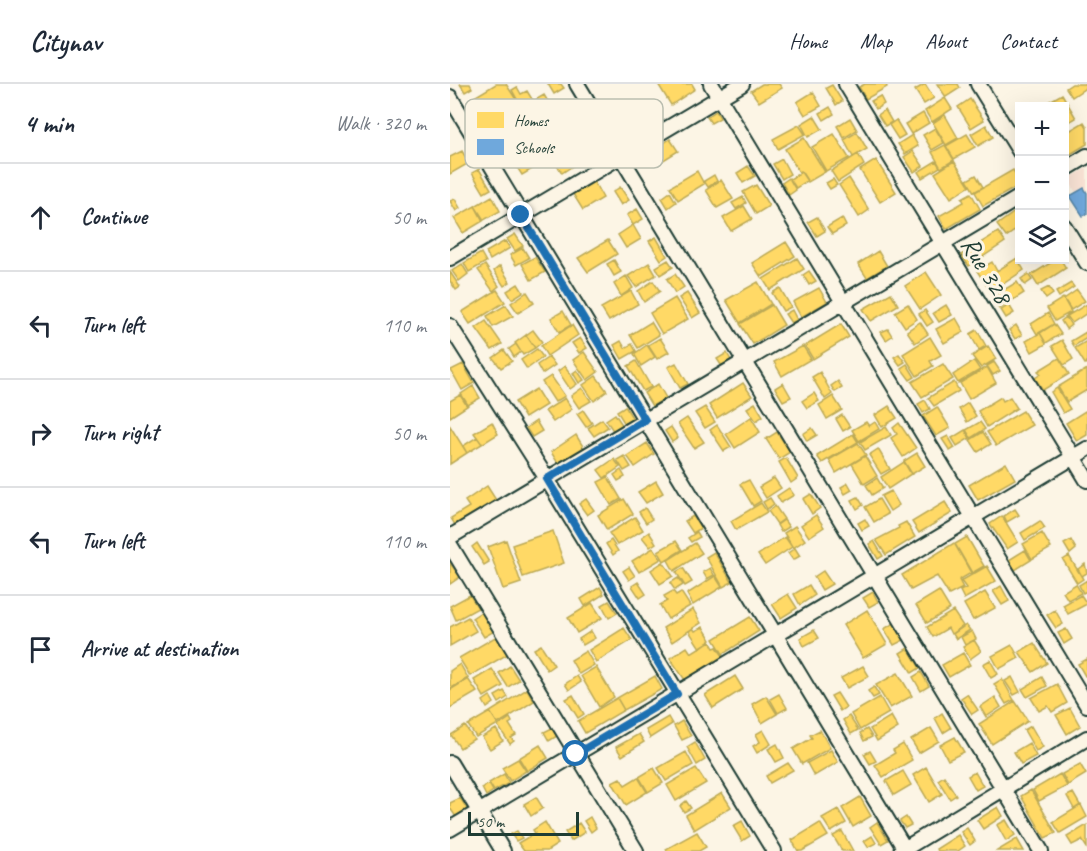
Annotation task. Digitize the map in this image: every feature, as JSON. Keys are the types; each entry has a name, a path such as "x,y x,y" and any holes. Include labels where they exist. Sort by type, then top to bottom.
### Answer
{"street":[{"path":"577,84 586,99"},
{"path":"711,84 1087,705"},
{"path":"663,130 742,84"},
{"name":"Rue 328","path":"846,84 1087,480"},
{"path":"978,84 1015,144"},
{"path":"450,97 465,122"},
{"path":"1069,167 1087,156"},
{"path":"493,168 904,850 1087,738"},
{"path":"450,258 600,168"},
{"path":"627,168 1041,851"},
{"path":"450,537 1015,200"},
{"path":"1069,233 1087,263"},
{"path":"450,326 547,479 774,851"},
{"path":"450,829 1087,448"},
{"path":"450,545 636,851"},
{"path":"450,763 503,851"}],"shaded area":[{"path":"1087,168 1087,212 1069,181 1069,178"}],"building: Homes":[{"path":"460,84 470,84 472,88 465,92"},
{"path":"496,84 506,84 516,99 478,99 476,96"},
{"path":"548,84 561,84 564,88 554,94"},
{"path":"658,84 692,84 695,89 671,105"},
{"path":"762,84 779,84 782,88 759,102 751,91"},
{"path":"865,84 886,84 887,87 866,99 859,87"},
{"path":"925,84 934,98 924,104 915,90"},
{"path":"937,84 958,84 960,88 946,97"},
{"path":"1072,84 1087,84 1087,87 1072,97 1066,88"},
{"path":"832,85 842,101 836,105 826,88"},
{"path":"517,87 521,94 527,91 532,99 517,99 512,90"},
{"path":"813,92 821,106 805,115 797,102"},
{"path":"1062,94 1067,102 1048,102"},
{"path":"880,96 884,104 876,109 871,101"},
{"path":"945,98 952,109 932,122 925,111"},
{"path":"970,99 984,120 971,128 958,107"},
{"path":"1069,106 1076,118 1069,122"},
{"path":"830,107 834,114 824,120 820,113"},
{"path":"885,110 892,122 885,126 878,115"},
{"path":"716,111 720,118 711,123 707,117"},
{"path":"923,113 929,123 911,134 905,124"},
{"path":"945,115 958,138 946,145 933,123"},
{"path":"814,116 822,129 808,137 801,124"},
{"path":"850,118 857,130 844,138 837,126"},
{"path":"896,120 905,135 898,139 889,125"},
{"path":"1084,122 1087,127 1087,144 1069,155 1069,131"},
{"path":"799,125 805,134 778,149 773,139"},
{"path":"986,125 993,137 978,146 971,134"},
{"path":"935,128 944,143 932,150 923,135"},
{"path":"857,132 867,149 853,157 844,140"},
{"path":"834,134 849,158 826,171 812,147"},
{"path":"967,134 975,147 954,159 946,146"},
{"path":"912,135 918,146 905,154 898,144"},
{"path":"804,138 825,172 808,182 785,149"},
{"path":"670,139 678,151 663,160 663,144"},
{"path":"945,145 954,160 941,168 932,152"},
{"path":"462,151 465,156 465,165 450,174 450,157"},
{"path":"913,151 923,166 914,172 904,157"},
{"path":"858,154 864,165 838,182 831,171"},
{"path":"782,159 790,174 782,179 773,164"},
{"path":"876,160 896,192 880,202 860,170"},
{"path":"936,161 940,167 922,178 918,172"},
{"path":"954,161 970,186 951,198 935,173"},
{"path":"748,166 755,176 743,183 737,173"},
{"path":"518,168 534,168 522,175"},
{"path":"559,168 570,168 562,173"},
{"path":"479,169 491,189 484,193 472,173"},
{"path":"1013,170 1015,173 1015,188 983,206 975,192"},
{"path":"697,171 704,184 678,200 670,187"},
{"path":"801,172 807,181 796,188 790,179"},
{"path":"714,175 717,181 708,187 704,181"},
{"path":"976,175 983,187 974,192 967,180"},
{"path":"789,178 796,190 789,195 782,183"},
{"path":"849,178 869,210 859,217 839,185"},
{"path":"833,179 837,185 830,189 826,183"},
{"path":"721,180 733,199 717,208 706,190"},
{"path":"594,182 603,198 583,210 573,194"},
{"path":"756,185 769,206 756,214 743,192"},
{"path":"620,187 629,200 621,205 613,192"},
{"path":"670,192 676,202 668,208 662,198"},
{"path":"971,193 980,209 946,229 939,216 964,202 962,198"},
{"path":"492,196 500,211 484,220 475,206"},
{"path":"743,197 746,203 736,209 732,203"},
{"path":"455,199 460,208 456,211 450,201"},
{"path":"475,206 483,221 463,233 454,218"},
{"path":"744,206 752,219 731,231 723,218"},
{"path":"637,209 643,219 633,225 627,215"},
{"path":"1015,212 1015,231 1006,237 997,225"},
{"path":"817,217 825,231 817,236 808,222"},
{"path":"842,218 846,226 832,234 827,227"},
{"path":"633,225 641,239 626,248 618,235"},
{"path":"998,232 1005,242 969,266 961,255"},
{"path":"515,234 523,246 515,251 507,239"},
{"path":"656,237 667,256 661,260 649,241"},
{"path":"608,240 617,254 588,272 578,258"},
{"path":"505,241 510,248 490,260 486,252"},
{"path":"786,242 795,256 761,277 752,263"},
{"path":"523,248 529,258 516,265 510,255"},
{"path":"878,251 887,266 867,278 858,264"},
{"path":"481,253 486,262 469,272 464,263"},
{"path":"535,257 545,272 531,280 522,264"},
{"path":"797,258 804,269 770,290 763,279"},
{"path":"1015,259 1015,264 1020,264 1024,270 991,292 977,271 992,262 997,271"},
{"path":"614,260 621,272 614,276 607,264"},
{"path":"668,260 673,267 660,275 656,267"},
{"path":"649,263 656,275 636,287 628,276"},
{"path":"462,264 468,274 459,281 452,271"},
{"path":"1049,264 1064,264 1066,268 1038,286 1031,275"},
{"path":"485,265 499,286 493,291 478,270"},
{"path":"500,266 510,282 504,286 494,271"},
{"path":"809,271 816,281 809,285 803,275"},
{"path":"450,272 460,287 456,290 450,281"},
{"path":"926,272 941,295 920,309 905,286"},
{"path":"675,274 684,287 675,293 667,279"},
{"path":"1028,274 1032,280 1025,285 1021,279"},
{"path":"626,276 633,288 621,296 614,284"},
{"path":"653,281 660,291 644,302 638,291"},
{"path":"758,282 771,304 740,323 726,300"},
{"path":"1017,282 1024,293 999,309 992,297"},
{"path":"1071,283 1074,287 1059,297 1056,292"},
{"path":"518,284 523,292 512,299 507,291"},
{"path":"1049,287 1053,294 1046,299 1041,291"},
{"path":"780,288 791,307 783,311 772,293"},
{"path":"819,288 827,302 801,317 793,302"},
{"path":"497,290 505,302 470,324 462,312"},
{"path":"1077,290 1085,301 1071,310 1064,299"},
{"path":"631,291 638,304 609,321 601,308"},
{"path":"527,292 534,303 518,313 511,303"},
{"path":"687,293 700,313 692,318 679,298"},
{"path":"891,293 898,305 871,321 863,309"},
{"path":"675,298 688,319 662,334 650,313"},
{"path":"1063,298 1071,312 1055,321 1047,308"},
{"path":"908,304 917,319 905,327 895,312"},
{"path":"1087,304 1087,313 1072,323 1067,316"},
{"path":"506,305 513,316 493,327 487,316"},
{"path":"772,305 784,325 753,344 740,324"},
{"path":"946,305 952,315 939,322 933,313"},
{"path":"1009,305 1014,313 1006,318 1001,310"},
{"path":"792,310 797,320 791,323 785,314"},
{"path":"925,310 933,322 927,326 919,314"},
{"path":"563,311 571,325 559,332 551,318"},
{"path":"1048,313 1054,324 1037,334 1031,324"},
{"path":"1066,317 1071,325 1066,329 1061,321"},
{"path":"956,318 964,332 944,343 936,329"},
{"path":"486,321 502,344 492,350 476,328"},
{"path":"651,322 659,335 638,348 630,335"},
{"path":"920,322 928,334 915,343 907,331"},
{"path":"841,324 849,337 813,359 805,346"},
{"path":"1054,324 1061,334 1046,343 1040,333"},
{"path":"572,325 578,335 547,356 541,346"},
{"path":"1016,325 1022,335 1015,339 1009,330"},
{"path":"888,329 892,336 886,340 881,332"},
{"path":"533,330 542,342 535,348 526,335"},
{"path":"977,330 986,346 979,350 970,334"},
{"path":"1086,332 1087,338 1074,346 1071,341"},
{"path":"1040,333 1046,344 1032,352 1026,341"},
{"path":"526,335 535,348 523,355 515,343"},
{"path":"930,337 941,355 930,361 933,366 917,376 903,354"},
{"path":"580,338 587,348 579,353 572,343"},
{"path":"660,338 669,352 657,359 648,345"},
{"path":"1062,340 1073,359 1064,365 1052,346"},
{"path":"621,341 625,348 632,344 636,351 622,359 614,345"},
{"path":"1087,341 1087,363 1085,364 1075,348"},
{"path":"516,344 521,352 514,357 509,349"},
{"path":"647,345 655,357 641,366 634,354"},
{"path":"803,346 811,359 782,376 774,362"},
{"path":"988,346 996,359 981,368 972,356"},
{"path":"537,349 543,357 527,369 521,360"},
{"path":"504,350 512,361 501,368 493,358"},
{"path":"584,352 598,372 587,380 573,360"},
{"path":"727,353 732,362 723,368 717,359"},
{"path":"899,354 905,362 900,365 894,357"},
{"path":"549,357 555,365 542,374 537,365"},
{"path":"1059,358 1069,374 1043,390 1035,378 1041,374 1038,371"},
{"path":"636,361 651,387 643,391 628,366"},
{"path":"974,361 980,370 958,383 953,375"},
{"path":"994,362 1000,371 993,375 987,366"},
{"path":"676,363 688,384 680,388 668,367"},
{"path":"463,364 474,383 462,390 451,370"},
{"path":"907,364 915,377 910,380 901,368"},
{"path":"943,364 953,379 922,397 912,382"},
{"path":"565,366 577,384 570,389 558,371"},
{"path":"987,367 996,383 969,399 960,383"},
{"path":"1087,369 1087,390 1067,402 1058,387"},
{"path":"577,370 584,380 579,383 573,373"},
{"path":"820,372 832,394 825,399 812,377"},
{"path":"551,376 565,396 555,402 542,382"},
{"path":"596,376 607,391 594,401 583,385"},
{"path":"838,381 842,388 835,392 831,386"},
{"path":"954,382 959,391 934,406 928,398"},
{"path":"743,383 752,396 717,418 709,405"},
{"path":"783,383 791,397 783,401 775,388"},
{"path":"658,384 666,398 652,406 644,393"},
{"path":"473,386 480,398 468,405 461,394"},
{"path":"582,388 591,401 579,408 571,396"},
{"path":"1057,388 1070,409 1063,413 1051,392"},
{"path":"536,389 546,405 525,418 515,402"},
{"path":"814,393 819,401 807,408 802,401"},
{"path":"460,395 467,406 450,417 450,401"},
{"path":"833,396 842,410 827,419 819,405"},
{"path":"1001,397 1003,401 1010,397 1017,408 987,427 978,411"},
{"path":"565,398 572,409 553,422 545,411"},
{"path":"925,400 930,409 923,413 918,404"},
{"path":"755,403 763,416 756,421 747,408"},
{"path":"968,403 976,416 967,422 959,409"},
{"path":"625,406 633,419 625,424 617,411"},
{"path":"889,406 897,418 882,427 875,415"},
{"path":"705,407 715,422 705,428 695,413"},
{"path":"937,407 950,428 936,436 923,416"},
{"path":"583,410 592,423 586,427 577,414"},
{"path":"1023,411 1032,425 996,446 987,432"},
{"path":"1085,411 1087,435 1077,441 1066,423"},
{"path":"615,414 623,426 614,432 606,420"},
{"path":"842,415 850,427 843,431 836,419"},
{"path":"751,417 760,432 735,448 726,434"},
{"path":"687,418 704,442 694,448 678,424"},
{"path":"602,419 608,427 594,436 588,428"},
{"path":"536,421 542,431 532,437 526,428"},
{"path":"492,422 498,434 482,444 474,433"},
{"path":"866,422 869,426 875,422 879,429 859,441 852,430"},
{"path":"980,422 985,429 971,438 966,430"},
{"path":"899,423 916,448 903,457 891,438 897,434 893,428"},
{"path":"717,425 731,447 724,451 710,430"},
{"path":"450,426 467,453 450,464"},
{"path":"671,427 678,438 672,442 665,431"},
{"path":"886,427 891,435 865,450 860,442"},
{"path":"812,428 817,435 807,441 803,434"},
{"path":"965,430 970,438 957,446 952,438"},
{"path":"777,432 790,452 779,459 766,439"},
{"path":"983,432 991,444 978,452 970,440"},
{"path":"853,434 858,442 822,463 817,456"},
{"path":"576,435 584,448 559,465 551,452"},
{"path":"948,436 955,448 950,451 942,439"},
{"path":"477,437 482,444 467,453 463,446"},
{"path":"647,443 654,454 635,467 627,456"},
{"path":"858,443 866,455 836,473 829,460"},
{"path":"878,449 890,469 881,474 869,455"},
{"path":"917,453 925,466 912,474 904,461"},
{"path":"624,456 631,467 624,471 617,460"},
{"path":"865,456 877,476 864,484 852,464"},
{"path":"786,458 798,478 791,483 779,462"},
{"path":"614,459 620,467 604,478 598,470"},
{"path":"904,462 911,474 888,489 881,477"},
{"path":"1006,463 1015,479 978,500 969,485"},
{"path":"621,470 625,477 618,481 614,475"},
{"path":"608,477 621,499 611,505 598,482"},
{"path":"774,478 781,488 766,498 759,487"},
{"path":"877,478 883,488 872,495 866,485"},
{"path":"749,480 761,501 753,506 740,484"},
{"path":"656,481 663,493 646,503 638,492"},
{"path":"848,483 852,490 845,494 841,487"},
{"path":"487,486 496,500 455,525 451,518 469,507 465,501"},
{"path":"789,488 794,495 781,503 777,496"},
{"path":"891,491 899,505 890,511 881,496"},
{"path":"811,494 820,508 812,514 803,499"},
{"path":"858,497 863,505 857,509 852,500"},
{"path":"770,498 774,504 767,509 763,502"},
{"path":"586,499 594,510 587,515 579,504"},
{"path":"624,499 633,514 607,530 598,515"},
{"path":"879,499 888,514 874,522 865,507"},
{"path":"945,502 952,513 919,533 912,522"},
{"path":"761,503 767,512 736,530 731,521"},
{"path":"775,506 784,519 777,524 768,511"},
{"path":"645,508 652,519 646,523 639,512"},
{"path":"1015,509 1019,515 1007,522 1004,516"},
{"path":"816,515 824,527 809,537 801,525"},
{"path":"693,516 701,528 693,533 685,521"},
{"path":"1002,516 1018,542 1007,549 990,524"},
{"path":"635,517 643,530 617,545 609,533"},
{"path":"865,519 869,526 862,530 858,523"},
{"path":"784,520 789,527 781,532 777,525"},
{"path":"1040,521 1045,528 1025,540 1021,533"},
{"path":"906,522 915,537 886,555 876,540"},
{"path":"795,526 805,540 793,548 784,533"},
{"path":"553,531 564,563 523,577 512,545"},
{"path":"649,532 656,543 650,547 642,537"},
{"path":"697,532 700,537 691,542 688,538"},
{"path":"1042,533 1051,548 1032,559 1023,544"},
{"path":"785,537 792,547 765,565 758,555"},
{"path":"967,537 984,566 972,573 955,544"},
{"path":"506,540 521,583 503,589 488,547"},
{"path":"611,540 618,551 613,555 606,544"},
{"path":"1071,540 1076,549 1070,554 1064,544"},
{"path":"676,541 682,550 664,561 658,551"},
{"path":"874,541 883,556 878,559 869,544"},
{"path":"477,543 489,562 484,565 472,547"},
{"path":"695,543 702,553 674,571 668,560"},
{"path":"954,543 971,573 959,580 963,588 949,595 937,576 911,590 902,575"},
{"path":"653,548 661,559 639,572 632,561"},
{"path":"795,548 800,556 793,560 788,553"},
{"path":"1025,550 1031,560 1015,570 1009,560"},
{"path":"714,552 732,582 723,587 706,557"},
{"path":"1069,556 1083,579 1077,583 1063,560"},
{"path":"663,562 673,576 660,584 651,570"},
{"path":"450,563 460,577 450,584"},
{"path":"1085,564 1087,573 1082,576 1078,569"},
{"path":"987,566 996,581 964,599 960,591 966,588 961,581"},
{"path":"629,567 635,576 629,580 623,571"},
{"path":"683,568 692,582 685,586 676,572"},
{"path":"710,568 714,575 707,579 703,572"},
{"path":"823,571 832,584 822,590 814,577"},
{"path":"715,576 722,587 693,605 687,594"},
{"path":"678,578 683,585 675,590 670,583"},
{"path":"1087,580 1087,591 1083,593 1079,585"},
{"path":"638,582 646,594 640,598 632,586"},
{"path":"1076,584 1081,593 1068,600 1063,592"},
{"path":"809,585 815,595 800,605 794,594"},
{"path":"1001,586 1009,601 1002,605 993,591"},
{"path":"600,587 604,594 585,606 581,599"},
{"path":"673,591 676,595 681,592 690,606 668,619 660,605 667,601 664,596"},
{"path":"939,591 950,609 927,623 916,605"},
{"path":"873,592 878,602 869,607 863,598"},
{"path":"985,592 995,608 973,620 964,604"},
{"path":"788,594 797,608 781,618 772,604"},
{"path":"470,595 478,608 456,620 450,606"},
{"path":"1081,595 1087,604 1068,614 1063,605"},
{"path":"609,601 617,613 609,618 602,605"},
{"path":"592,603 602,618 577,633 568,618"},
{"path":"693,609 701,623 672,642 663,628"},
{"path":"484,610 496,630 484,637 472,618"},
{"path":"867,610 887,644 863,658 843,625"},
{"path":"1055,610 1063,624 1056,628 1047,615"},
{"path":"953,611 963,626 951,634 948,628 933,637 927,627"},
{"path":"468,617 476,631 450,646 450,627"},
{"path":"750,617 759,631 723,654 714,639"},
{"path":"894,623 904,640 894,645 884,629"},
{"path":"966,625 970,630 956,639 953,634"},
{"path":"703,627 711,640 700,648 689,631"},
{"path":"624,628 632,640 596,662 589,650"},
{"path":"1066,629 1072,639 1064,644 1058,633"},
{"path":"814,630 819,638 804,646 800,638"},
{"path":"591,631 595,638 583,645 579,639"},
{"path":"972,631 976,639 965,645 961,637"},
{"path":"497,636 508,654 470,676 459,658"},
{"path":"974,640 981,651 970,659 963,647"},
{"path":"710,641 723,656 685,680 670,658 687,647 691,653"},
{"path":"1034,643 1047,663 1033,672 1019,652"},
{"path":"541,645 554,665 547,670 534,649"},
{"path":"1012,645 1019,658 999,669 992,656"},
{"path":"908,648 920,668 912,673 900,653"},
{"path":"586,651 594,665 579,674 571,660"},
{"path":"963,653 970,665 949,677 942,665"},
{"path":"1087,659 1087,675 1085,676 1078,664"},
{"path":"990,660 998,674 991,678 983,664"},
{"path":"460,664 468,678 450,689 450,671"},
{"path":"510,666 519,680 508,687 499,673"},
{"path":"863,666 869,676 847,688 841,678"},
{"path":"596,667 614,697 599,707 581,676"},
{"path":"492,669 503,686 484,697 474,680"},
{"path":"921,672 929,686 921,691 913,677"},
{"path":"898,673 912,696 890,708 876,685"},
{"path":"577,676 581,682 569,690 565,684"},
{"path":"655,676 662,689 624,710 617,698"},
{"path":"735,676 743,689 713,708 705,695"},
{"path":"1012,677 1020,692 1014,695 1005,681"},
{"path":"1042,677 1047,686 1027,697 1022,689"},
{"path":"468,679 477,692 450,708 450,690"},
{"path":"1002,679 1014,700 1006,704 994,684"},
{"path":"1057,684 1067,703 1052,712 1048,706 1039,711 1031,698"},
{"path":"874,687 879,695 873,698 868,691"},
{"path":"527,689 534,701 498,724 490,712"},
{"path":"504,691 508,697 499,703 495,696"},
{"path":"837,693 846,707 840,711 831,696"},
{"path":"779,694 787,708 778,713 770,699"},
{"path":"967,694 978,710 972,714 961,698"},
{"path":"573,695 584,714 578,718 566,699"},
{"path":"490,696 494,703 487,708 483,701"},
{"path":"766,696 777,714 762,723 752,704"},
{"path":"880,697 889,713 860,730 851,714"},
{"path":"995,697 1001,707 986,717 980,707"},
{"path":"617,698 624,710 585,733 578,721"},
{"path":"1015,701 1028,721 992,744 979,724"},
{"path":"1070,708 1080,726 1067,734 1056,715"},
{"path":"490,712 498,724 476,737 468,725"},
{"path":"942,713 951,728 943,733 935,718"},
{"path":"849,716 858,730 851,734 843,720"},
{"path":"891,716 898,728 877,741 870,729"},
{"path":"668,717 672,724 650,738 646,730"},
{"path":"510,718 512,722 509,724 516,735 511,738 514,741 510,744 498,726"},
{"path":"682,721 691,736 682,740 674,726"},
{"path":"465,726 474,739 460,748 451,735"},
{"path":"1031,726 1043,747 1036,751 1024,730"},
{"path":"552,728 557,736 549,741 544,732"},
{"path":"931,728 939,741 919,753 911,740"},
{"path":"496,729 503,741 490,749 482,737"},
{"path":"867,729 872,737 864,741 860,733"},
{"path":"763,730 771,744 757,753 753,746 760,742 756,734"},
{"path":"820,730 830,748 802,764 793,749 812,738 810,735"},
{"path":"639,734 644,742 622,756 616,747"},
{"path":"955,737 964,752 948,760 940,745"},
{"path":"695,742 705,760 697,765 687,747"},
{"path":"1029,743 1036,756 1021,764 1014,752"},
{"path":"777,744 784,758 776,762 768,749"},
{"path":"903,744 912,760 883,777 875,765 895,753 893,750"},
{"path":"540,745 548,758 527,771 519,758"},
{"path":"831,750 838,762 814,776 807,763"},
{"path":"870,751 876,761 870,764 864,754"},
{"path":"686,752 693,765 666,781 658,768"},
{"path":"518,759 526,771 510,781 502,768"},
{"path":"788,763 793,770 770,783 766,776"},
{"path":"1080,764 1086,774 1068,785 1062,774"},
{"path":"926,767 942,794 929,802 913,775"},
{"path":"654,768 663,783 648,792 639,777"},
{"path":"696,768 706,783 676,801 667,785"},
{"path":"903,771 911,785 894,795 886,781"},
{"path":"975,772 983,786 976,790 968,776"},
{"path":"504,774 509,783 494,791 489,783"},
{"path":"1060,774 1067,786 1039,801 1033,790"},
{"path":"944,776 956,795 950,799 938,780"},
{"path":"638,777 647,792 626,805 612,782 620,778 625,785"},
{"path":"489,784 493,791 486,796 482,788"},
{"path":"1031,790 1056,833 1045,838 1021,796"},
{"path":"722,793 731,807 694,830 686,815"},
{"path":"1073,793 1080,805 1074,809 1067,796"},
{"path":"536,797 543,808 531,816 524,804"},
{"path":"860,797 871,816 853,827 842,808"},
{"path":"460,798 468,810 456,817 450,808 450,803"},
{"path":"686,801 691,808 684,812 680,806"},
{"path":"1081,805 1087,817 1060,833 1053,822"},
{"path":"998,807 1003,816 983,829 977,820"},
{"path":"838,809 846,823 831,832 822,818"},
{"path":"590,817 596,828 591,832 584,821"},
{"path":"906,817 911,825 905,828 900,821"},
{"path":"1006,820 1015,835 1006,841 997,825"},
{"path":"742,821 750,836 742,841 733,826"},
{"path":"545,822 558,844 547,851 524,851 518,843 535,833 533,830"},
{"path":"877,822 888,840 881,844 870,827"},
{"path":"579,823 585,832 571,841 565,832"},
{"path":"820,823 828,836 798,851 792,840"},
{"path":"1087,825 1087,848 1082,840 1072,845 1067,837"},
{"path":"967,828 975,841 970,845 961,832"},
{"path":"517,831 522,838 516,841 511,834"},
{"path":"842,831 853,851 842,851 833,836"},
{"path":"697,832 706,847 699,851 667,851 666,849"},
{"path":"958,835 965,846 958,851 937,851 936,849"},
{"path":"872,836 876,843 868,847 864,841"},
{"path":"1017,839 1024,851 997,851"}],"building: Schools":[{"path":"1084,188 1087,193 1087,214 1083,216 1070,196"}],"route":[{"path":"521,215 645,420 547,479 677,694 576,754"}]}
